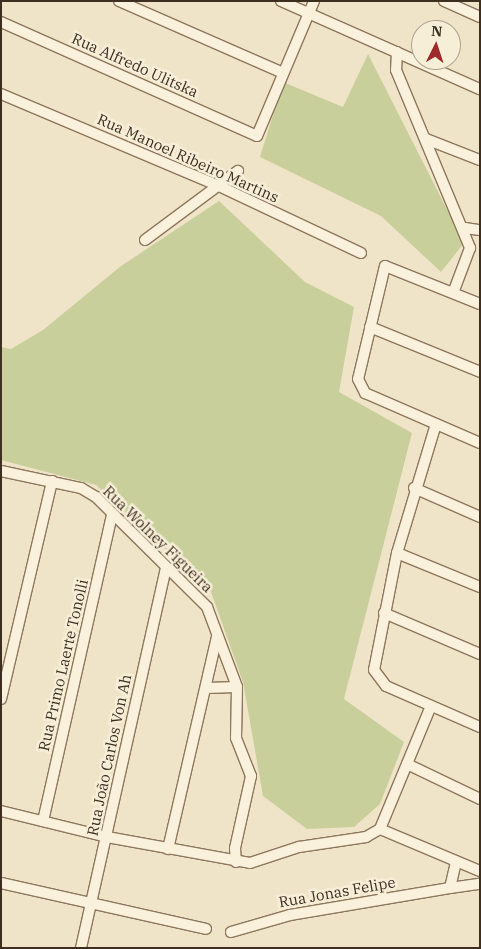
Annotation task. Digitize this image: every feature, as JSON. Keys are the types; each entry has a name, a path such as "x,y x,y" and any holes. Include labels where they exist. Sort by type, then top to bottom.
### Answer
{"street":[{"path":"119,1 283,73 314,1"},
{"path":"281,1 480,89"},
{"path":"444,1 480,17"},
{"name":"Rua Alfredo Ulitska","path":"1,22 257,136 283,73"},
{"path":"397,52 396,70 465,228 470,248 453,293"},
{"name":"Rua Manoel Ribeiro Martins","path":"1,94 219,186 361,253"},
{"path":"426,139 480,160"},
{"path":"146,240 238,171"},
{"path":"465,228 480,230"},
{"path":"480,304 385,266 358,374 360,387 480,443"},
{"path":"370,327 480,372"},
{"path":"436,424 414,488 397,553 374,666 376,678 480,727"},
{"name":"Rua Wolney Figueira","path":"1,471 81,488 112,516 202,601 237,687"},
{"path":"1,699 52,482"},
{"path":"414,488 480,517"},
{"name":"Rua Primo Laerte Tonolli","path":"43,821 112,516"},
{"path":"397,553 480,587"},
{"name":"Rua João Carlos Von Ah","path":"81,948 166,568"},
{"path":"384,613 480,654"},
{"path":"168,848 217,636"},
{"path":"206,688 237,687 236,738 251,776 235,848 236,862"},
{"path":"1,811 107,837 236,862 366,837 380,829 432,706"},
{"path":"407,764 480,799"},
{"path":"380,829 480,871"},
{"path":"450,888 456,862"},
{"path":"1,882 206,929"},
{"name":"Rua Jonas Felipe","path":"232,932 290,915 480,884"}],"green space":[{"path":"368,54 464,243 441,272 381,216 260,157 283,82 343,107"},
{"path":"219,201 305,282 354,307 339,392 412,433 344,699 404,742 380,804 354,827 307,829 263,796 243,682 211,592 96,485 1,460 1,347 11,349 43,330 121,266"}]}
